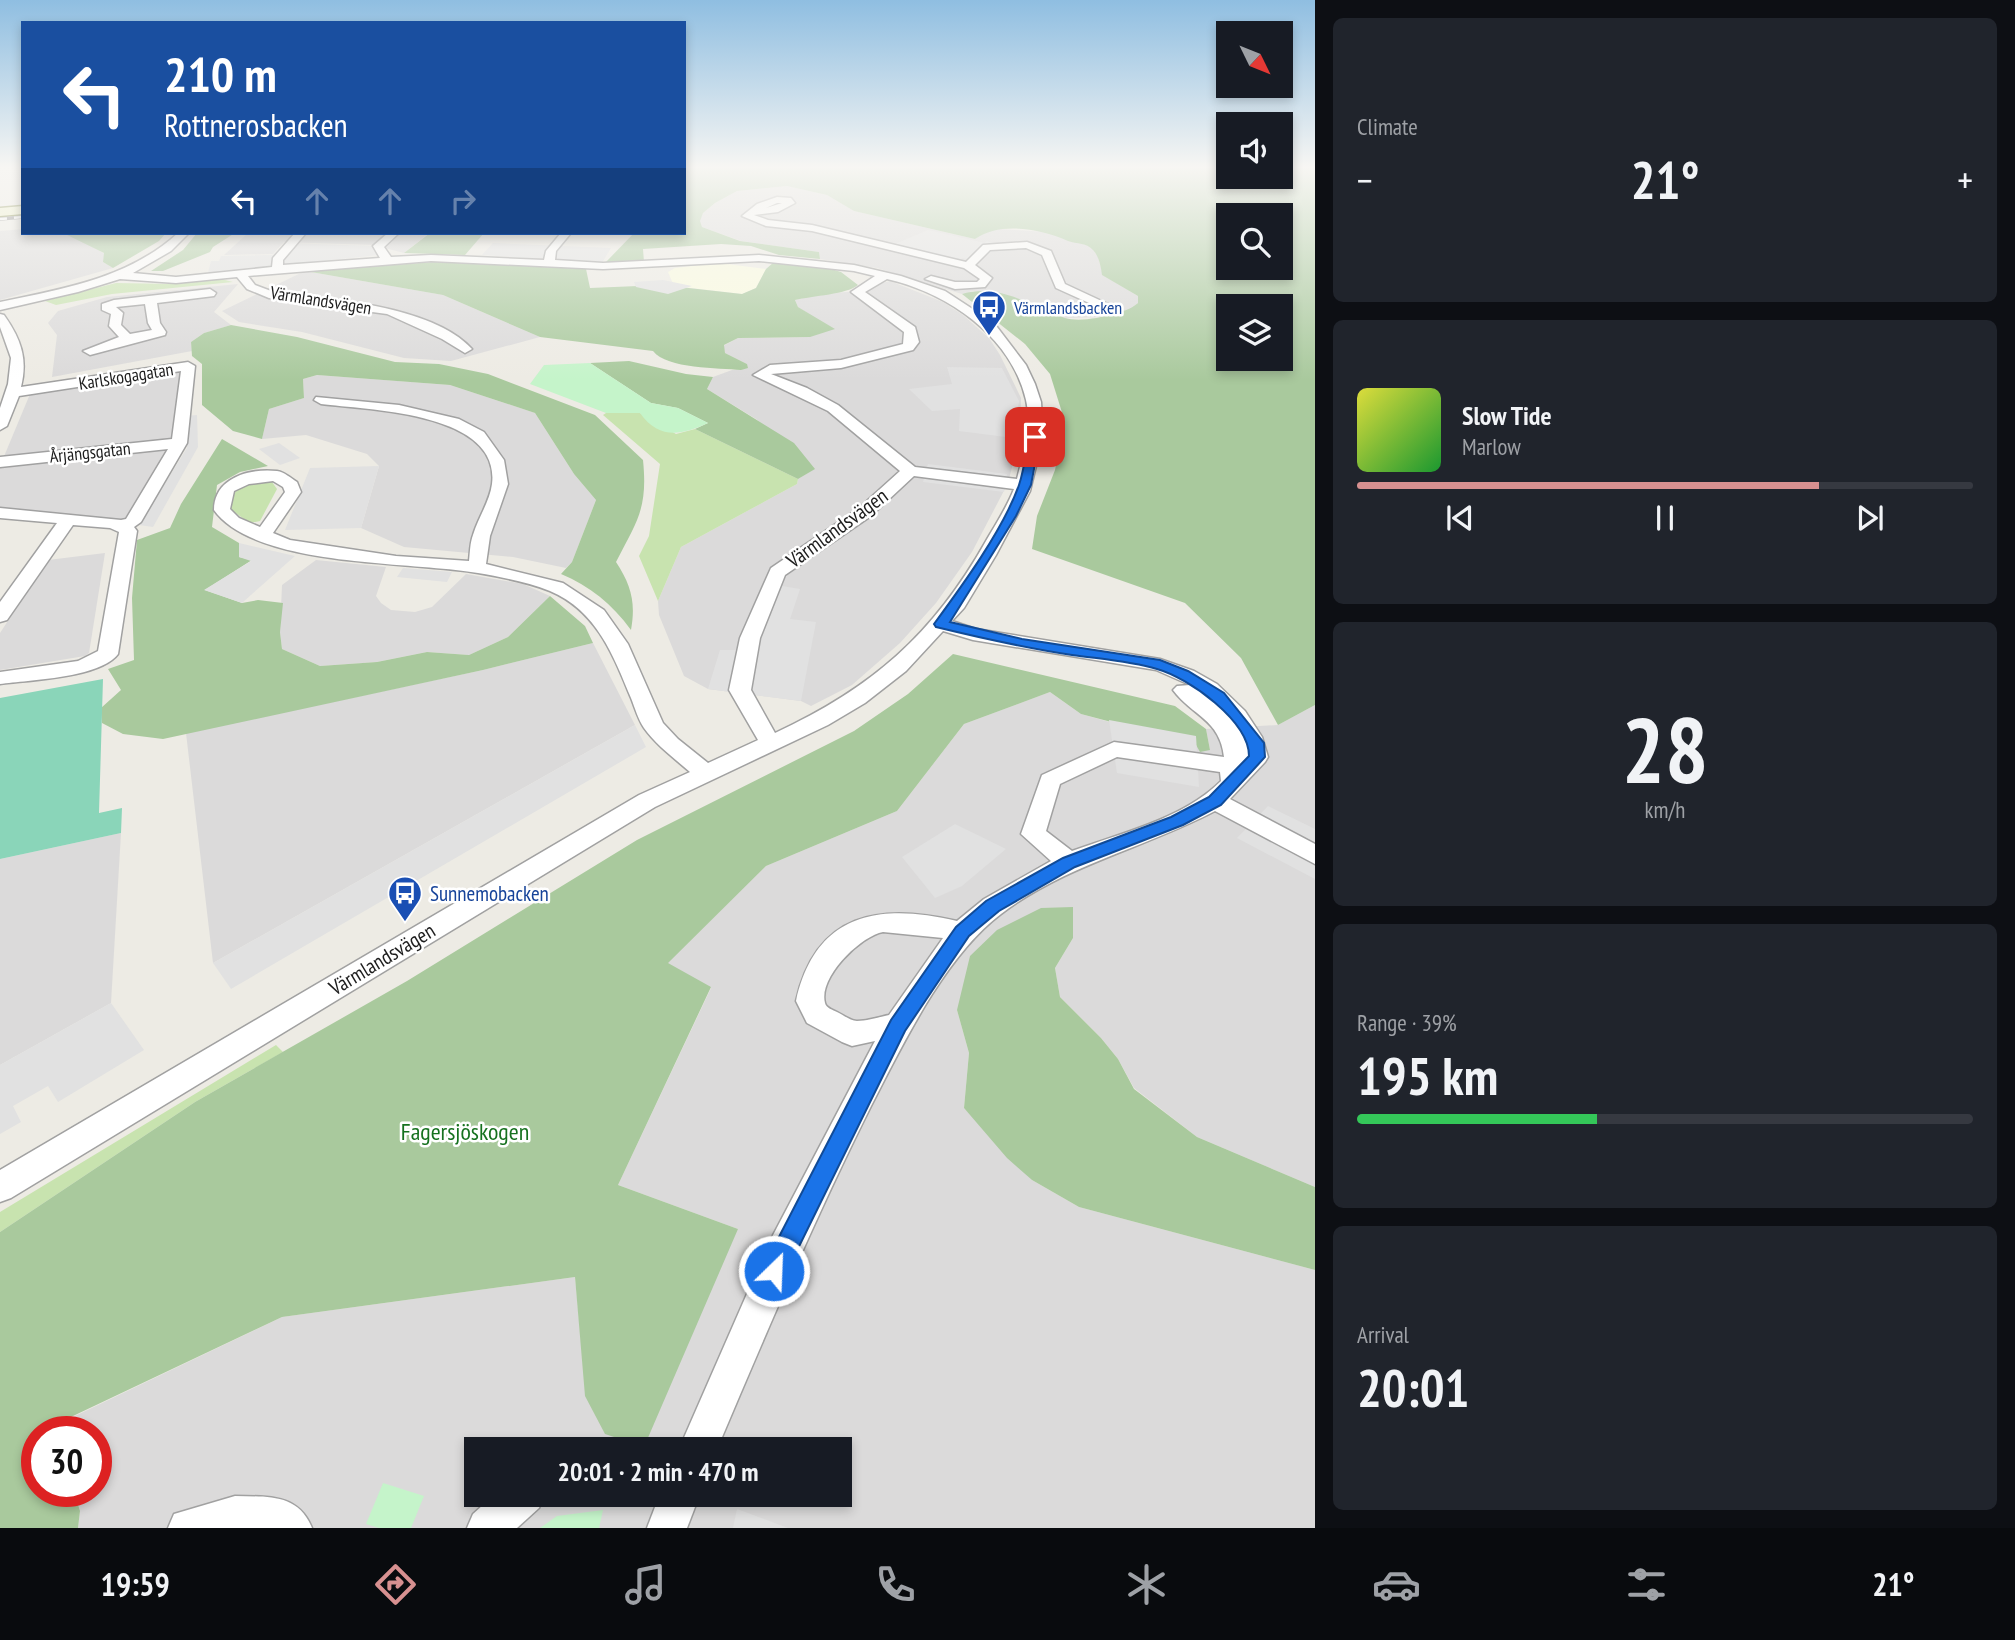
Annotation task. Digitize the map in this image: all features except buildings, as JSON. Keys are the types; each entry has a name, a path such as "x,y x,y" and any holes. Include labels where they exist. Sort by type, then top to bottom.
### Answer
{"street":[{"path":"0,306 119,275 167,251 179,238"},
{"name":"Värmlandsvägen","path":"278,270 277,260 296,238"},
{"path":"387,238 378,246 387,259"},
{"path":"549,264 551,251 562,238"},
{"path":"855,238 968,265 987,247 1018,244 1036,247 1047,253 1060,286 1102,304"},
{"name":"Värmlandsvägen","path":"0,1188 636,808 706,772 820,720 857,698 899,667 941,624 987,555 1025,485 1036,419 1034,401 1019,365 999,335 973,313 941,295 891,276 824,263 772,259 648,266 549,264 460,258 387,259 278,270 237,285 106,307 117,313 115,326 127,339"},
{"name":"Värmlandsvägen","path":"771,744 740,690 750,638 777,572 865,512 910,471 833,408 802,391 760,375 770,369 841,364 908,347 912,342 910,330 857,292 891,276 916,276 959,286 981,285 986,278 968,265"},
{"name":"Värmlandsvägen","path":"119,275 237,285 269,294 390,311 446,336 465,349"},
{"path":"90,351 127,339 163,335 154,323 150,300"},
{"path":"0,318 16,341 20,362 0,426"},
{"name":"Karlskogagatan","path":"11,393 188,366 179,443 132,522 123,526"},
{"path":"321,400 399,409 454,422 479,435 496,460 500,484 481,536 477,567"},
{"name":"Årjängsgatan","path":"0,462 179,443"},
{"path":"910,471 1025,485"},
{"path":"0,513 123,526 128,531 107,654 83,666 0,678"},
{"path":"0,616 68,520"},
{"path":"264,534 286,545 302,548 396,561 477,567 556,587 597,614 618,644 653,725 670,744 706,772"},
{"path":"703,1437 783,1251 898,1025 962,932 993,906 1069,862 1177,821 1226,784 1235,757 1231,739 1206,705 1170,680 1134,664 973,634 941,624"},
{"path":"1069,862 1033,834 1050,780 1114,749 1226,784 1315,855"},
{"path":"898,1025 852,1034 817,1016 810,1001 817,975 834,953 861,928 906,922 926,923 962,932"},
{"path":"487,1528 511,1507"},
{"path":"667,1528 675,1507"},
{"path":"188,1528 235,1516 278,1518 292,1528"}],"shaded area":[{"path":"0,238 78,238 105,254 103,262 113,268 0,300"},
{"path":"242,238 422,238 404,253 373,245 284,242 273,254 224,255"},
{"path":"733,238 1067,238 1091,247 1097,253 1103,275 1138,296 1138,303 1131,309 1105,317 1065,318 1027,301 973,291 962,294 877,268 820,259 819,252"},
{"path":"908,238 964,238 985,243 987,241 1000,246 974,260 957,260 890,246"},
{"path":"286,243 374,246 378,255 208,273 211,261 219,261 221,256 273,255"},
{"path":"493,243 611,248 602,263 482,255"},
{"path":"719,263 766,269 756,288 742,294 674,286 668,272 675,268"},
{"path":"305,271 443,295 540,337 451,361 404,358 302,332 239,322 222,311"},
{"path":"663,280 692,286 668,294 636,287 634,282"},
{"path":"890,281 943,302 963,315 989,338 1000,355 1021,398 1020,436 1008,483 972,552 936,603 900,643 852,685 811,706 801,701 708,689 684,676 659,615 658,601 681,547 797,484 798,479 814,469 756,419 707,389 713,377 732,370 741,370 747,364 725,353 723,346 738,338 810,337 809,314 798,307 795,300 821,293 849,292"},
{"path":"238,284 214,312 231,325 204,333 191,342 192,351 52,377 57,335 48,323 58,311 107,297"},
{"path":"947,367 1002,368 1019,401 1014,438 959,431 960,409 932,411 909,389 952,384"},
{"path":"186,368 174,443 126,520 0,508 0,466 30,394"},
{"path":"317,375 450,385 535,413 574,474 596,500 572,562 566,568 513,557 404,547 361,528 379,466 367,454 306,435 262,439 269,409 304,398 303,379"},
{"path":"197,415 198,447 153,527 139,525 187,448 187,416"},
{"path":"279,443 300,458 280,465 259,449"},
{"path":"928,464 1007,474 1004,492 923,482"},
{"path":"379,466 361,528 285,530 310,468"},
{"path":"239,543 295,556 242,603 204,590 251,561 239,557"},
{"path":"105,553 89,653 85,656 0,670 0,633 48,560"},
{"path":"316,560 386,567 376,596 391,610 415,612 432,607 466,574 523,584 550,596 508,637 469,655 427,652 377,662 320,666 282,649 280,632 282,585"},
{"path":"403,568 452,572 447,582 397,577"},
{"path":"776,585 800,589 790,619 816,622 801,701 708,689 720,650 754,650"},
{"path":"593,643 635,725 213,963 186,733 483,670"},
{"path":"1050,692 1081,714 1210,750 1206,729 1278,725 1315,705 1315,1187 1197,1137 1134,1088 1118,1059 1101,1038 1060,997 1055,968 1073,938 957,1010 969,1053 964,1108 1032,1180 1079,1207 1315,1270 1315,1528 78,1528 79,1507 112,1507 112,1416 75,1416 282,1317 575,1277 586,1396 738,1229 618,1185 711,988 667,963 766,866 897,811 964,724"},
{"path":"1109,720 1196,736 1199,787 1117,773"},
{"path":"635,725 646,747 231,989 213,963"},
{"path":"1268,806 1315,829 1315,879 1237,838"},
{"path":"955,824 1006,849 962,886 935,898 902,857"},
{"path":"121,833 111,1003 0,1065 0,859"},
{"path":"111,1003 144,1050 58,1102 48,1086 13,1106 21,1122 0,1134 0,1065"},
{"path":"737,1509 788,1528 733,1528"}],"green space":[{"path":"74,238 161,238 113,268 103,262 104,253"},
{"path":"193,238 227,238 210,252 163,271 151,271 183,250"},
{"path":"423,238 479,238 465,255 404,253"},
{"path":"629,238 733,238 819,252 820,259 779,255 751,246 721,244 643,249 644,262 606,262"},
{"path":"1061,238 1216,238 1216,280 1293,280 1293,238 1315,238 1315,705 1278,725 1241,658 1185,603 1032,549 1037,516 1055,470 1065,422 1050,374 1025,344 962,294 990,291 1015,297 1076,320 1113,314 1138,303 1138,296 1102,275 1095,252 1085,245"},
{"path":"435,262 586,269 590,288 662,285 742,294 756,288 766,269 774,262 828,268 841,272 858,285 838,293 795,300 798,307 835,329 810,337 738,338 724,345 725,353 747,364 748,368 741,370 681,364 660,357 653,351 540,337 443,295 305,271"},
{"path":"221,279 233,282 112,294 56,305 45,301 116,283 173,284"},
{"path":"231,325 297,337 395,362 439,364 488,374 595,415 643,460 642,503 635,525 616,562 631,594 631,630 600,597 561,574 572,562 596,500 574,474 535,413 450,385 317,375 303,379 304,398 269,409 262,439 233,431 202,405 202,364 192,356 191,342 204,333"},
{"path":"629,361 686,374 713,377 707,389 794,443 815,469 798,479 695,429 708,423 678,408 651,403 590,363"},
{"path":"590,363 651,403 678,408 708,423 671,433 655,428 640,413 606,413 530,384 544,365"},
{"path":"640,413 676,434 695,429 798,479 797,484 681,547 658,601 639,556 649,536 660,464 603,415"},
{"path":"222,439 268,466 240,472 217,485 212,527 239,543 239,557 252,560 205,590 242,603 258,600 283,603 280,632 282,649 320,666 377,662 427,652 469,655 508,637 550,596 585,626 593,643 483,670 163,739 123,734 102,723 101,708 121,690 108,669 134,660 132,598 137,540 170,528 181,504"},
{"path":"272,482 277,489 260,521 250,523 231,510 236,491 246,485"},
{"name":"Fagersjöskogen","path":"953,654 1175,706 1206,729 1210,750 1200,752 1191,736 1134,728 1081,714 1050,692 964,724 897,811 766,866 668,963 711,987 618,1185 738,1229 648,1437 614,1437 605,1434 585,1396 575,1277 282,1317 73,1416 21,1416 21,1507 79,1507 78,1528 0,1528 0,1232 195,1102 407,981 637,840 854,731 908,694"},
{"path":"103,679 99,813 122,808 121,833 0,859 0,698"},
{"path":"1073,907 1073,938 1055,968 1060,997 1118,1059 1134,1089 1197,1137 1315,1187 1315,1270 1079,1207 1032,1180 1007,1158 964,1108 969,1053 957,1010 970,956 997,930 1041,908"},
{"path":"276,1045 283,1052 195,1102 0,1232 0,1212"},
{"path":"383,1483 424,1496 411,1528 379,1528 366,1524"},
{"path":"603,1510 599,1528 540,1528 557,1516"}],"place":[{"name":"Värmlandsbacken","path":"989,337"},
{"name":"Sunnemobacken","path":"405,923"}],"route":[{"path":"774,1271 898,1025 962,932 993,906 1069,862 1177,821 1215,801 1257,757 1257,743 1219,696 1183,674 1160,665 973,634 941,624 954,608 1010,516 1025,485 1035,437"}]}
